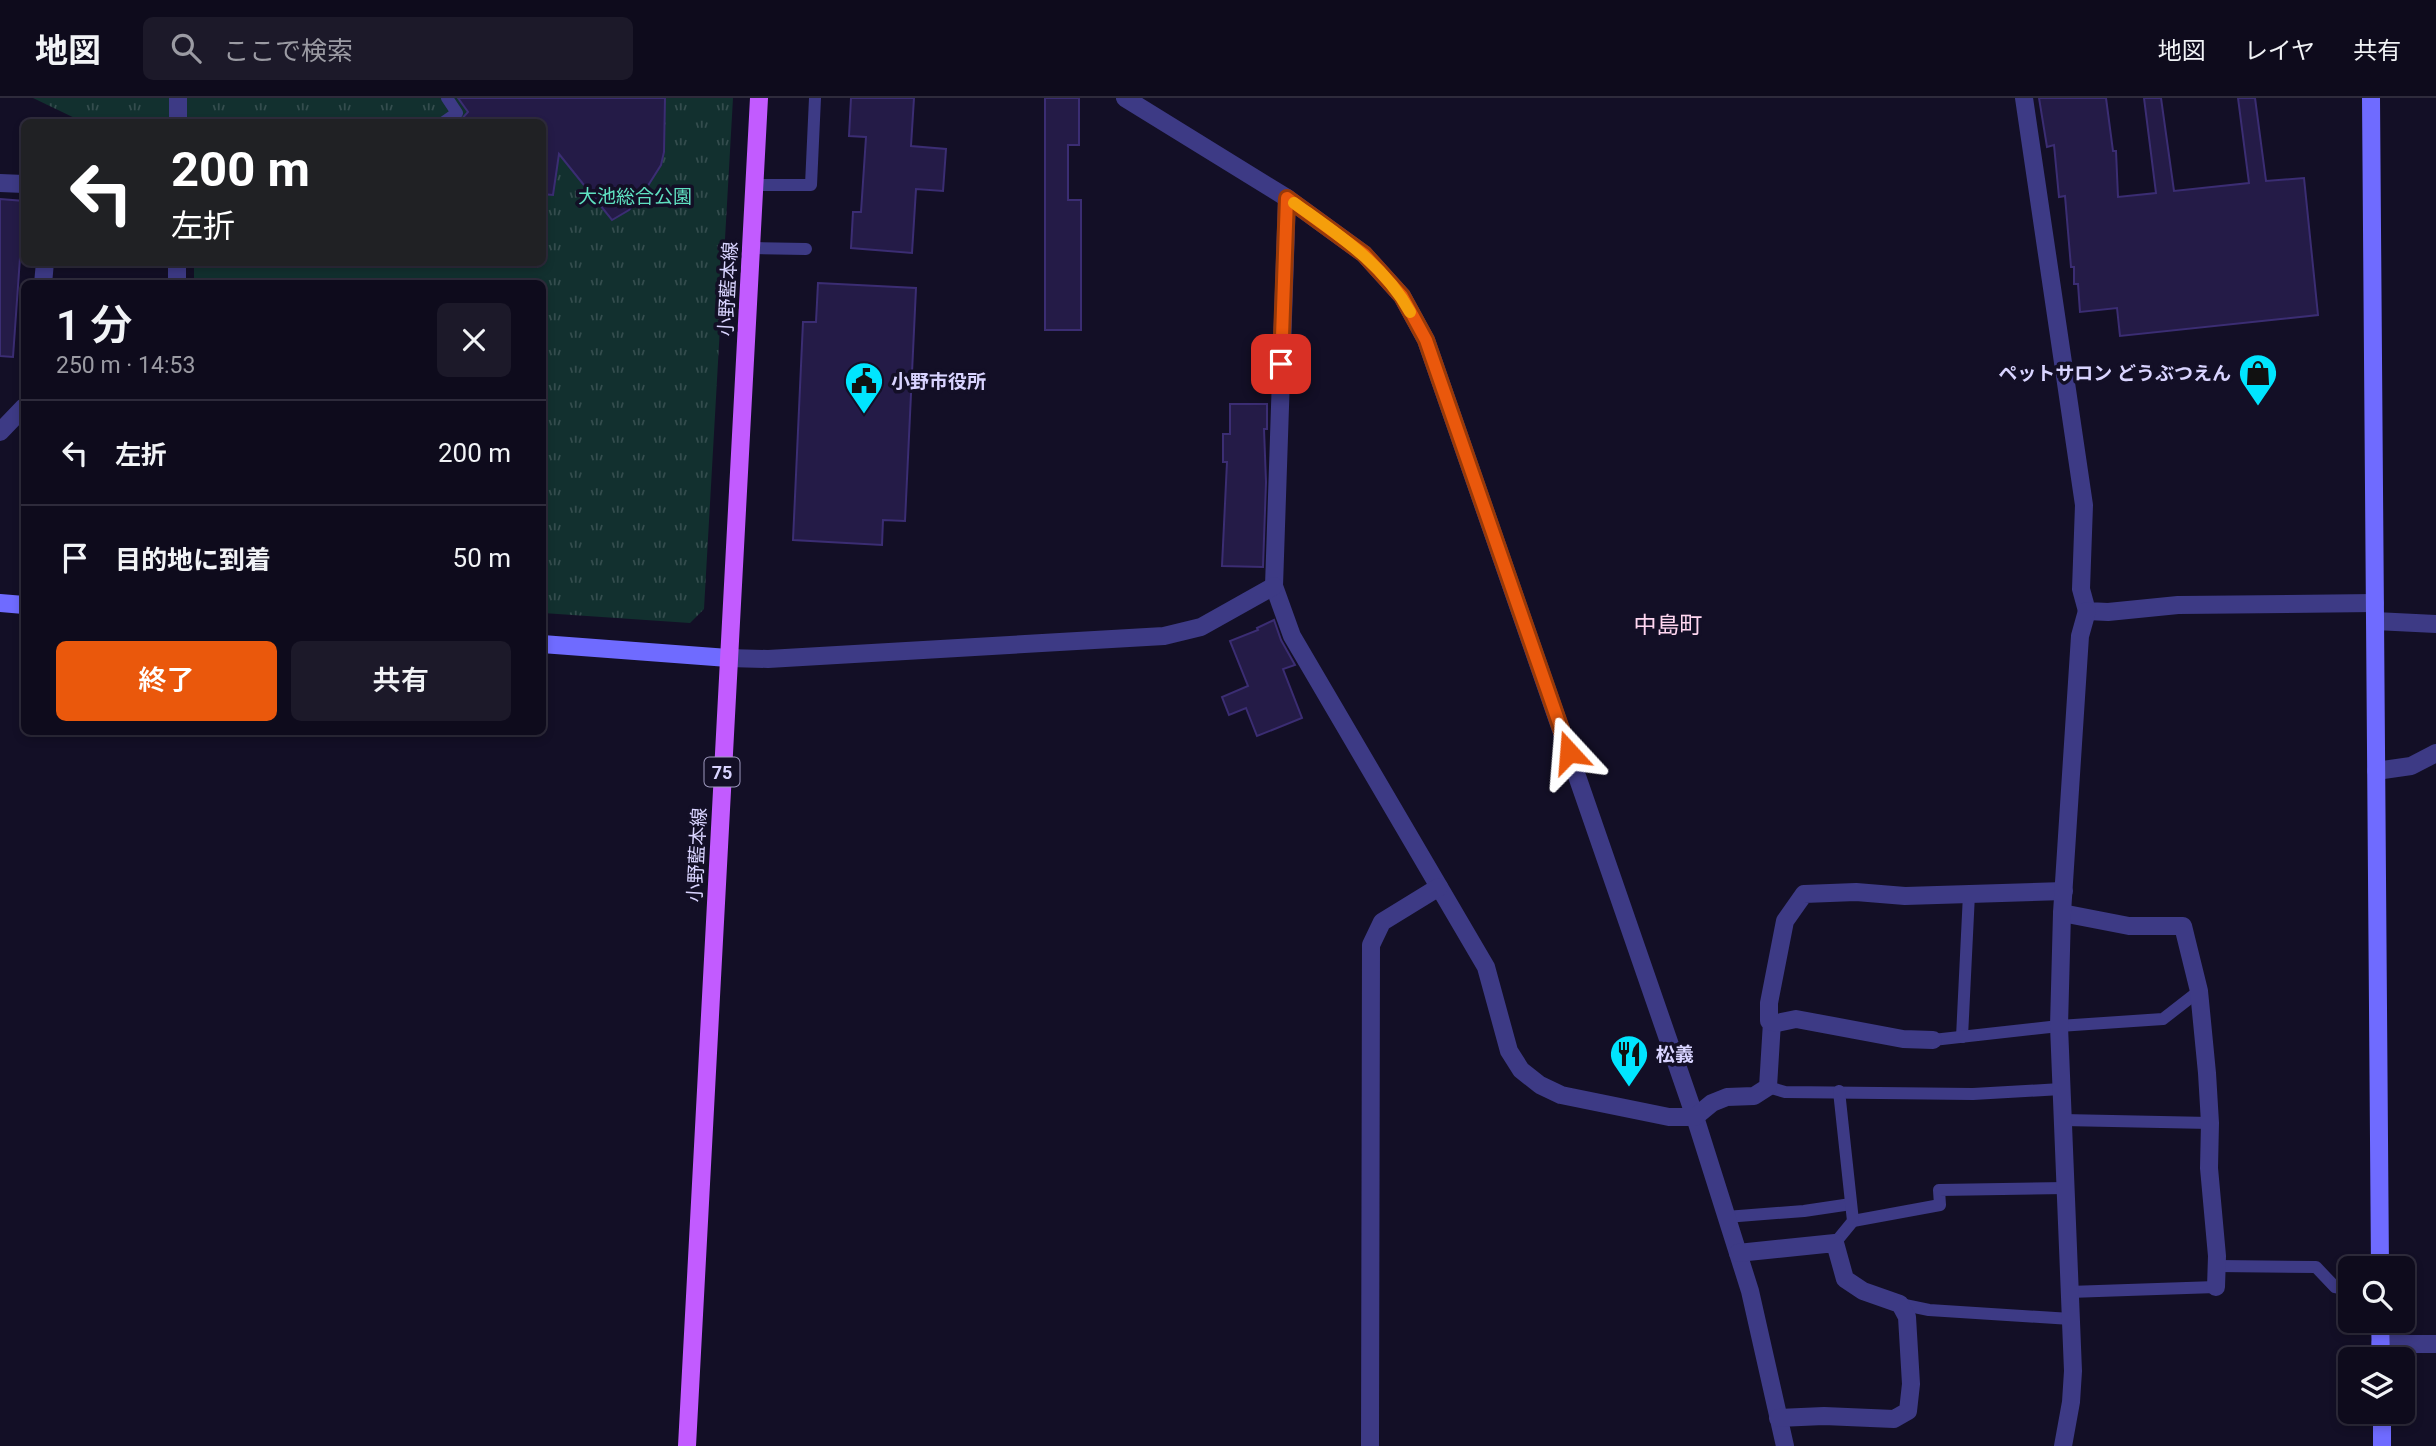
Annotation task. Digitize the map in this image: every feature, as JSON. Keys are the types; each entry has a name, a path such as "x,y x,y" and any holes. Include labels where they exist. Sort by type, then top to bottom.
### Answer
{"main road":[{"name":"小野藍本線","path":"687,1446 760,98"}],"street":[{"path":"178,98 178,119"},
{"path":"1125,98 1287,198 1364,254 1402,296 1426,340 1695,1116 1750,1291 1785,1446"},
{"path":"2024,98 2084,505 2081,589 2087,611 2080,636 2062,913 2059,1026 2073,1371 2071,1402 2063,1446"},
{"path":"2371,98 2380,1256"},
{"path":"0,183 21,184"},
{"path":"1287,198 1274,586 1292,636 1486,967 1509,1051 1521,1070 1561,1095 1669,1117 1695,1116 1712,1103 1727,1097 1755,1096 1768,1087 1772,1022 1769,1021 1769,1003 1785,921 1804,894 1856,892 1905,896 2064,891"},
{"path":"0,432 21,410"},
{"path":"546,644 768,659 1164,636 1201,627 1274,586"},
{"path":"0,603 21,605"},
{"path":"2087,611 2108,612 2178,605 2375,612 2436,624"},
{"path":"2376,771 2411,766 2436,753"},
{"path":"1370,1446 1371,945 1382,922 1440,887"},
{"path":"2062,913 2129,926 2182,926 2199,991 2210,1123 2209,1168 2217,1266 2216,1287"},
{"path":"1772,1022 1796,1019 1903,1039 1933,1040"},
{"path":"1738,1253 1835,1243 1845,1279 1863,1291 1900,1304 1907,1317 1911,1384 1908,1410 1894,1419 1824,1416 1779,1418"},
{"path":"2415,1347 2436,1344"},
{"path":"2382,1424 2382,1446"}],"lane":[{"path":"447,98 457,113 448,119"},
{"path":"755,185 811,185 815,98"},
{"path":"752,248 806,249"},
{"path":"1962,1037 1969,894"},
{"path":"1933,1040 2059,1026 2163,1019 2199,991"},
{"path":"1768,1087 1785,1091 1973,1094 2061,1090"},
{"path":"1839,1091 1853,1221"},
{"path":"2063,1120 2210,1123"},
{"path":"1835,1243 1853,1221 1940,1205 1939,1190 2066,1188"},
{"path":"1726,1217 1804,1212 1851,1204"},
{"path":"2217,1266 2316,1267 2338,1288"},
{"path":"2070,1292 2216,1287"},
{"path":"1900,1304 1929,1310 2071,1320"}],"green space":[{"name":"大池総合公園","path":"33,98 733,98 704,609 690,623 546,613 546,280 194,280 194,266 546,266 546,119 77,119"}],"building":[{"path":"458,98 665,98 664,152 661,165 629,210 612,220 559,154 553,195 546,194 546,119 462,119 468,112"},
{"path":"851,98 914,98 911,146 946,149 943,191 916,189 912,253 851,248 853,212 861,212 866,137 849,136"},
{"path":"1045,98 1079,98 1079,145 1068,145 1068,200 1081,200 1081,330 1045,330"},
{"path":"2039,98 2106,98 2113,151 2116,151 2118,197 2156,193 2144,98 2161,98 2174,191 2249,183 2238,98 2255,98 2266,181 2304,178 2318,315 2120,336 2117,308 2080,312 2078,284 2074,284 2074,267 2071,267 2065,196 2059,197 2054,145 2047,147"},
{"path":"0,199 21,201 21,244 13,357 0,356"},
{"path":"818,283 916,288 905,521 883,520 882,545 793,540 803,322 816,322"},
{"path":"1230,404 1267,404 1267,429 1264,429 1266,482 1263,567 1222,566 1227,462 1223,462 1223,434 1230,434"},
{"path":"1274,620 1281,640 1295,665 1283,669 1302,718 1257,736 1246,708 1229,715 1222,697 1248,686 1230,641 1258,630 1257,628"}],"slow traffic":[{"path":"1294,203 1364,254 1402,296 1410,312"}],"place":[{"name":"ペットサロン どうぶつえん","path":"2258,407"},
{"name":"小野市役所","path":"864,415"},
{"name":"松義","path":"1629,1088"}],"district":[{"name":"中島町","path":"1668,625"}],"route":[{"path":"1281,364 1287,198 1364,254 1402,296 1426,340 1569,752"}]}
